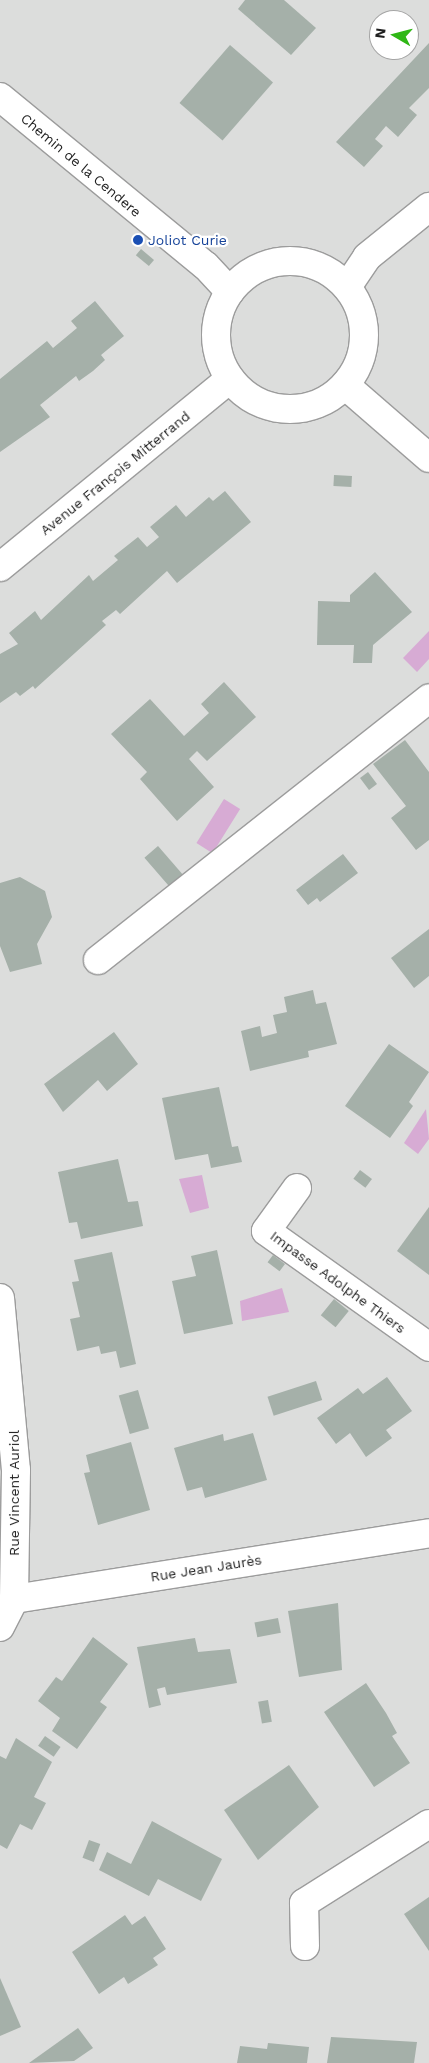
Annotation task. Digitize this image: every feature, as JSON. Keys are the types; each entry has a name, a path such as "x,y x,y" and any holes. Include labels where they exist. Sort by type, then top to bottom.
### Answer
{"street":[{"name":"Chemin de la Cendere","path":"0,97 206,266 230,292"},
{"path":"347,287 367,257 429,207"},
{"path":"287,261 309,263 347,287 360,310 364,336 359,362 345,385 322,401 295,409 259,403 230,379 216,336 230,292 252,272 287,261"},
{"name":"Avenue François Mitterrand","path":"0,567 230,379"},
{"path":"345,385 429,458"},
{"path":"98,960 429,699"},
{"name":"Impasse Adolphe Thiers","path":"297,1188 266,1231 429,1347"},
{"name":"Rue Vincent Auriol","path":"0,1298 14,1599"},
{"name":"Rue Jean Jaurès","path":"14,1599 429,1533"},
{"path":"0,1627 14,1599"},
{"path":"305,1946 304,1903 429,1824"}],"shaded area":[{"path":"0,0 429,0 429,2063 0,2063"},
{"path":"429,631 429,659 417,672 403,658"},
{"path":"224,799 240,809 213,853 196,843"},
{"path":"426,1109 429,1139 418,1154 404,1143"},
{"path":"202,1175 209,1208 190,1213 179,1179"},
{"path":"282,1288 289,1312 242,1321 240,1301"}],"building":[{"path":"245,0 284,0 316,28 291,55 238,9"},
{"path":"429,43 429,88 409,108 417,115 398,137 386,126 375,139 383,146 364,167 336,142 413,60 419,60 419,54"},
{"path":"230,45 273,82 223,141 179,103"},
{"path":"141,249 154,260 149,266 136,255"},
{"path":"95,301 124,336 101,355 105,360 93,371 79,381 76,376 40,405 50,417 0,452 0,379 47,341 53,348 77,328 71,321"},
{"path":"334,475 352,476 351,487 333,486"},
{"path":"225,491 251,522 177,583 167,571 120,614 116,610 102,621 106,625 35,689 33,686 20,696 16,692 0,703 0,654 18,644 9,633 35,611 41,620 89,575 93,581 118,560 114,556 138,537 147,547 159,537 150,527 176,505 186,517 209,497 213,501"},
{"path":"375,572 412,612 373,645 372,663 353,663 354,645 317,645 318,601 350,602 350,595"},
{"path":"224,682 256,717 207,761 197,751 189,759 214,787 177,821 140,779 147,772 111,734 150,699 184,736 209,713 201,704"},
{"path":"405,740 429,772 429,840 416,850 391,818 406,806 373,764"},
{"path":"368,772 377,784 369,790 360,778"},
{"path":"158,846 183,875 169,886 144,858"},
{"path":"343,854 358,873 320,902 317,898 308,905 296,890"},
{"path":"20,877 45,891 52,917 37,944 42,964 10,972 0,946 0,883"},
{"path":"429,929 429,976 414,988 391,958"},
{"path":"313,990 316,1004 326,1002 337,1044 308,1051 309,1057 250,1071 241,1031 260,1026 262,1037 277,1033 273,1015 287,1012 284,997"},
{"path":"114,1032 138,1064 107,1091 98,1080 63,1112 44,1084"},
{"path":"389,1044 429,1072 409,1102 413,1106 390,1138 345,1106"},
{"path":"219,1087 232,1147 238,1146 242,1162 211,1168 208,1154 175,1160 162,1098"},
{"path":"118,1159 128,1202 138,1201 143,1226 81,1239 77,1222 69,1223 58,1172"},
{"path":"360,1170 372,1179 365,1188 353,1179"},
{"path":"429,1207 429,1275 397,1251"},
{"path":"217,1250 233,1324 184,1334 172,1281 196,1276 191,1256"},
{"path":"112,1252 136,1364 120,1368 116,1351 101,1354 99,1346 77,1351 70,1319 80,1317 72,1282 79,1281 74,1260"},
{"path":"273,1255 285,1264 280,1271 268,1262"},
{"path":"334,1299 349,1311 336,1327 321,1315"},
{"path":"387,1377 412,1411 386,1430 392,1438 366,1457 350,1433 336,1444 317,1418 358,1388 363,1394"},
{"path":"316,1381 322,1400 274,1416 267,1397"},
{"path":"138,1390 149,1428 130,1434 119,1396"},
{"path":"253,1433 267,1480 205,1498 202,1487 187,1491 174,1448 223,1434 224,1441"},
{"path":"131,1442 150,1510 98,1525 84,1473 90,1472 86,1455"},
{"path":"338,1603 342,1670 299,1677 288,1611"},
{"path":"278,1618 281,1633 257,1637 254,1623"},
{"path":"93,1637 128,1664 100,1702 107,1707 77,1749 52,1731 60,1718 38,1701 56,1677 62,1681"},
{"path":"195,1638 198,1652 230,1649 237,1683 167,1695 165,1687 157,1689 161,1705 149,1708 137,1647"},
{"path":"366,1683 397,1733 392,1736 410,1763 374,1787 324,1712"},
{"path":"268,1700 272,1722 262,1723 258,1702"},
{"path":"45,1736 61,1747 54,1757 38,1746"},
{"path":"16,1738 52,1762 34,1797 46,1803 32,1830 20,1824 7,1849 0,1845 0,1756 6,1759"},
{"path":"289,1765 319,1807 258,1860 224,1810"},
{"path":"152,1821 222,1859 201,1901 158,1879 149,1896 99,1870 107,1852 131,1864"},
{"path":"89,1840 100,1844 94,1862 83,1858"},
{"path":"429,1897 429,1951 404,1914"},
{"path":"125,1915 132,1925 145,1916 166,1949 153,1958 158,1965 128,1984 124,1977 99,1994 72,1952"},
{"path":"0,1978 21,2027 0,2036"},
{"path":"78,2028 93,2048 74,2061 29,2063"},
{"path":"331,2037 417,2042 414,2063 327,2063"},
{"path":"268,2043 309,2047 307,2063 237,2063 240,2046 267,2049"}],"place":[{"name":"Joliot Curie","path":"138,240"}]}
